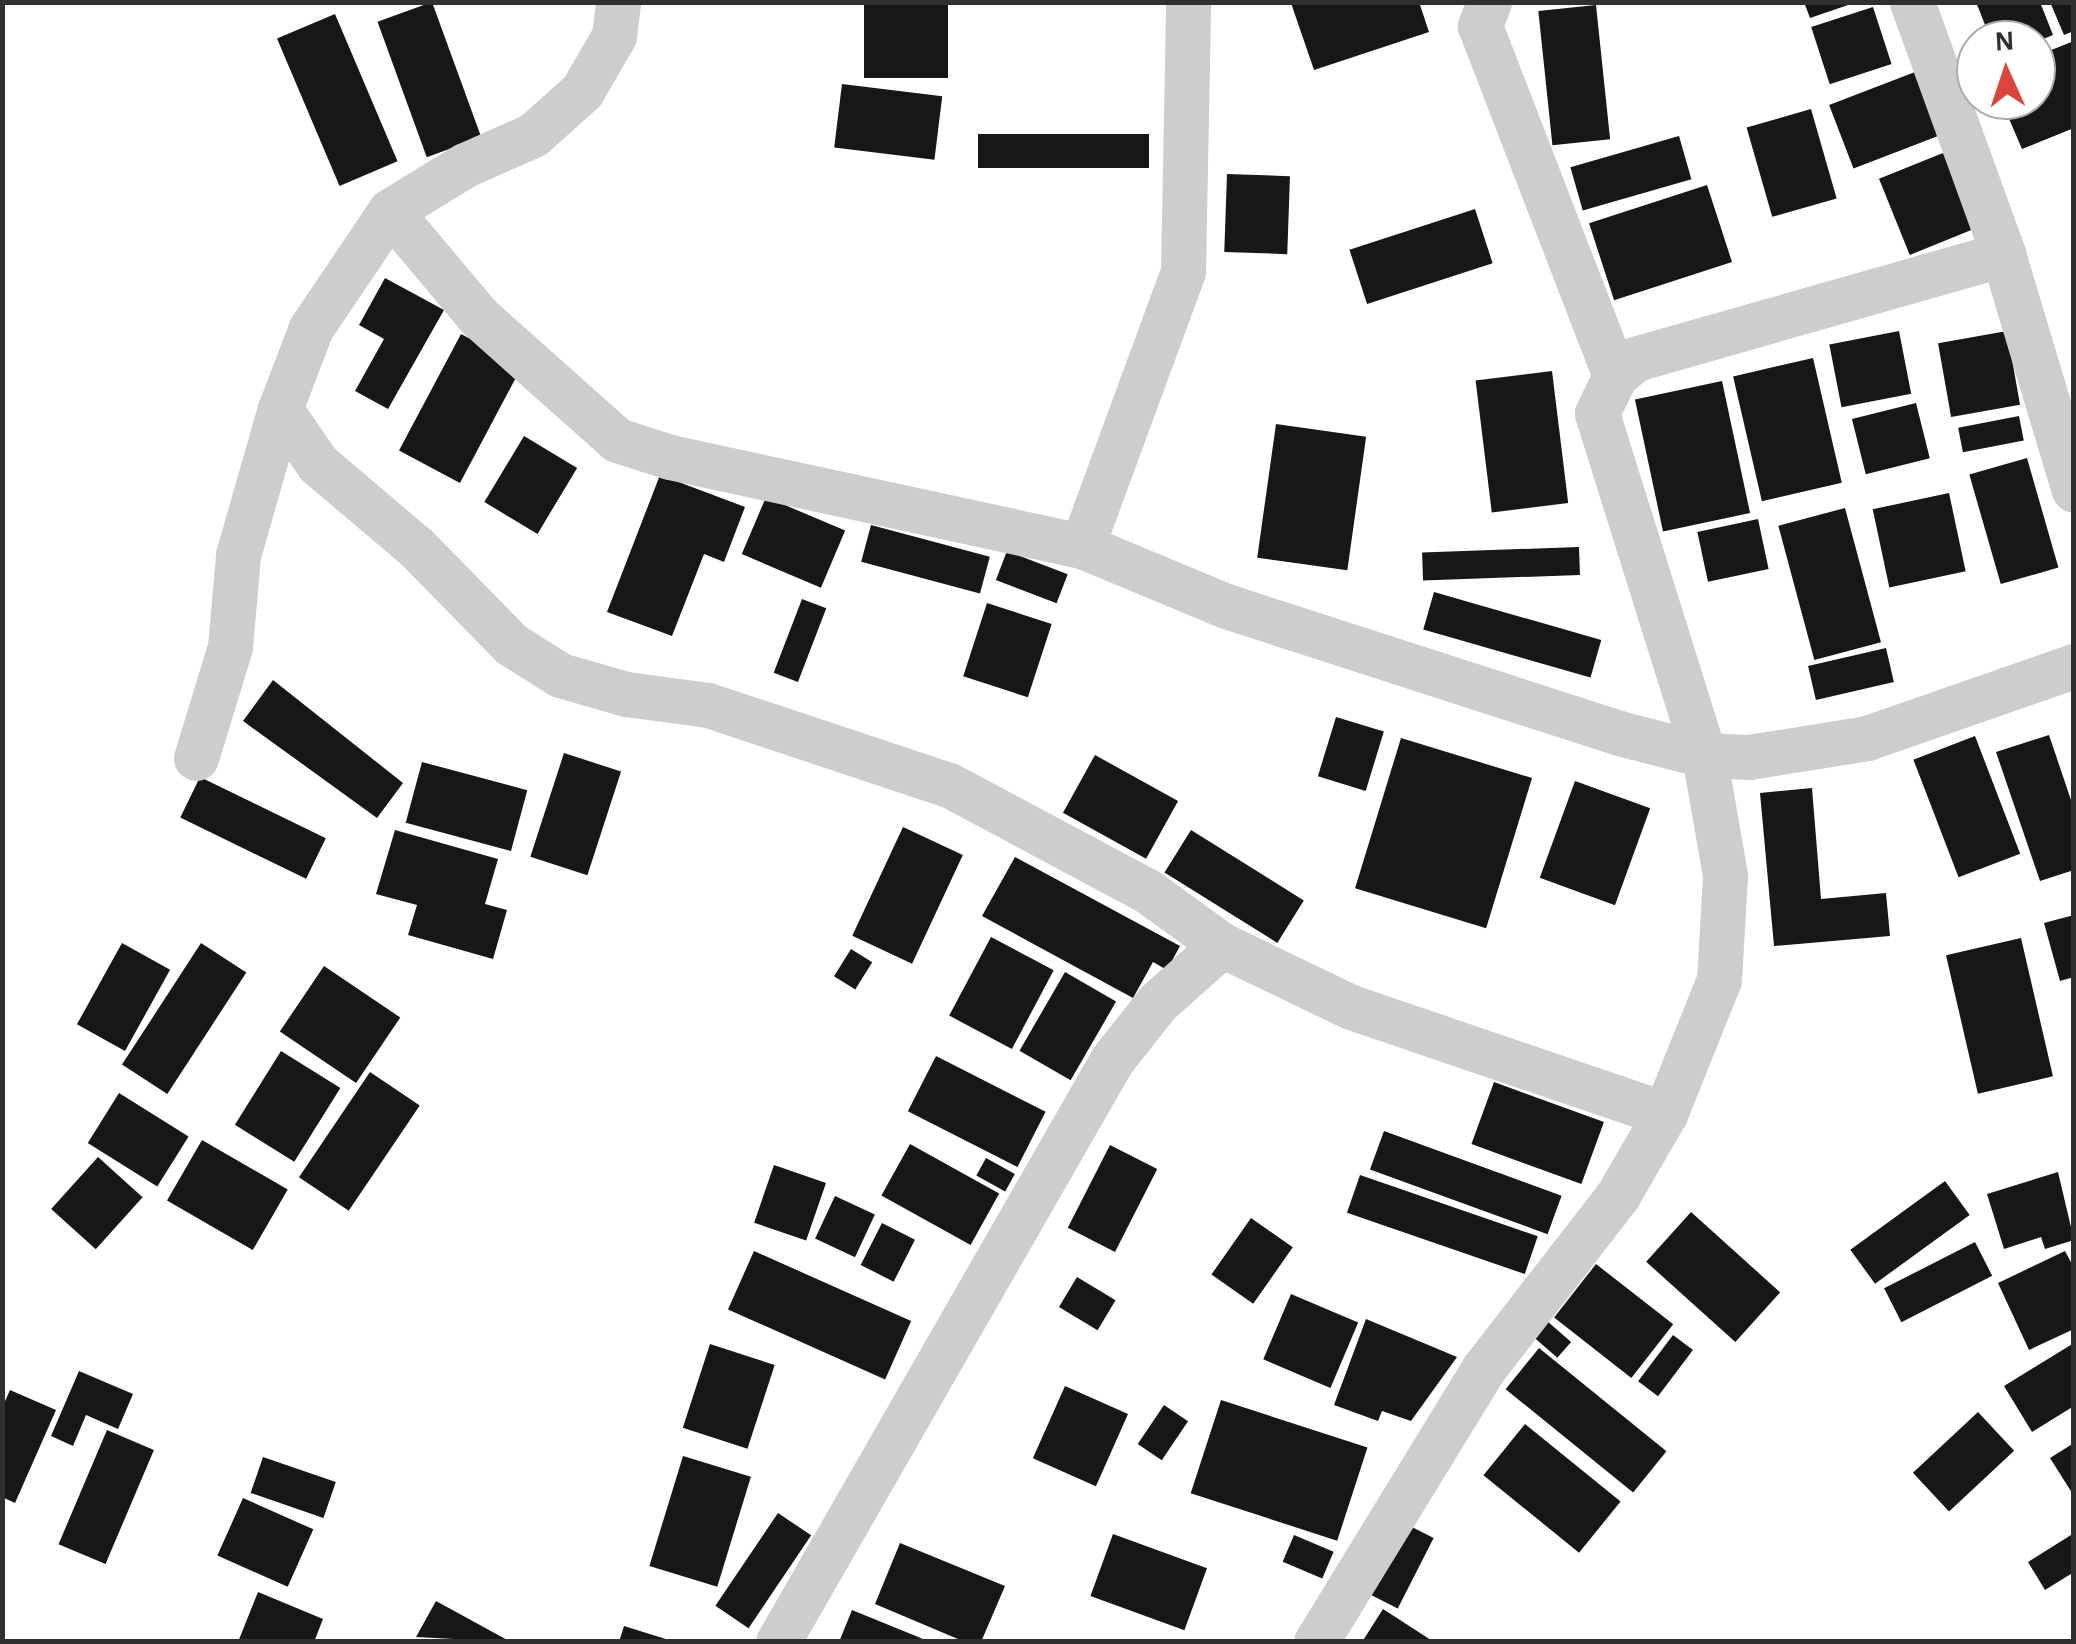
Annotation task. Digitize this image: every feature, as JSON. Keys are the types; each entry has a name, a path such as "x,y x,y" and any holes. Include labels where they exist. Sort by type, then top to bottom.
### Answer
{"street":[{"path":"196,758 230,648 238,554 280,409 311,328 390,210 465,165 534,135 582,91 614,36 618,2"},
{"path":"1082,546 1183,271 1188,2"},
{"path":"1489,2 1480,26 1615,376"},
{"path":"1912,2 2004,254 2074,490"},
{"path":"390,210 478,316 618,440 670,458 1082,546 1226,606 1550,713 1704,755 1749,757 1866,738 2074,666"},
{"path":"1316,1642 1430,1449 1484,1368 1618,1195 1665,1114 1714,996 1726,932 1725,875 1704,755 1597,413 1615,376 1635,358 2004,254"},
{"path":"280,409 318,464 417,548 511,644 560,675 626,694 708,705 949,785 1146,890 1222,946 1352,1008 1665,1114"},
{"path":"778,1642 1112,1060 1158,1003 1222,946"}],"building":[{"path":"432,2 481,137 427,157 377,22"},
{"path":"864,2 948,2 948,78 864,78"},
{"path":"1419,2 1429,32 1314,70 1291,3"},
{"path":"1804,2 1854,2 1854,3 1810,18"},
{"path":"1976,2 2040,2 2047,20 1983,20"},
{"path":"2050,2 2074,2 2074,31 2064,35"},
{"path":"1596,5 1610,139 1552,145 1538,11"},
{"path":"1873,7 1892,64 1830,84 1811,27"},
{"path":"335,14 398,161 340,186 277,39"},
{"path":"2074,41 2074,128 2022,149 2010,120 2056,120 2056,48"},
{"path":"1915,72 1939,135 1853,168 1829,105"},
{"path":"842,84 942,96 934,160 834,148"},
{"path":"1811,109 1837,198 1772,217 1747,127"},
{"path":"978,134 1149,134 1149,168 978,168"},
{"path":"1679,136 1691,179 1583,210 1570,167"},
{"path":"1943,153 1974,229 1910,255 1879,179"},
{"path":"1227,174 1290,176 1287,254 1224,252"},
{"path":"1707,185 1732,262 1614,300 1589,223"},
{"path":"1475,209 1493,263 1367,304 1349,250"},
{"path":"385,278 444,310 388,409 355,391 384,339 359,325"},
{"path":"1899,331 1911,394 1842,407 1829,345"},
{"path":"2007,331 2020,405 1951,417 1938,343"},
{"path":"461,334 522,366 460,483 399,451"},
{"path":"1813,358 1842,483 1762,501 1733,376"},
{"path":"1552,371 1568,503 1492,512 1476,380"},
{"path":"1722,381 1750,513 1663,532 1635,400"},
{"path":"1916,403 1930,458 1866,474 1852,419"},
{"path":"2019,416 2024,441 1963,452 1958,428"},
{"path":"1276,424 1366,437 1347,570 1257,558"},
{"path":"524,436 577,468 537,534 484,502"},
{"path":"2027,458 2058,568 2001,584 1969,475"},
{"path":"660,475 745,507 724,562 704,554 672,636 607,612"},
{"path":"1949,493 1966,571 1889,587 1873,509"},
{"path":"766,497 845,531 821,588 742,554"},
{"path":"1845,508 1881,642 1814,660 1778,526"},
{"path":"1758,519 1769,569 1708,582 1697,532"},
{"path":"871,525 990,557 980,594 861,562"},
{"path":"1579,547 1580,575 1423,580 1422,552"},
{"path":"1007,551 1068,574 1057,603 996,580"},
{"path":"1434,592 1601,640 1591,677 1423,629"},
{"path":"802,599 826,608 798,682 774,673"},
{"path":"987,603 1052,624 1028,697 963,676"},
{"path":"1886,648 1894,682 1816,700 1808,666"},
{"path":"273,680 403,783 377,818 243,721"},
{"path":"1336,717 1384,732 1366,791 1318,776"},
{"path":"2049,735 2074,809 2074,870 2040,881 1996,752"},
{"path":"1975,736 2020,854 1959,877 1913,760"},
{"path":"1401,738 1532,778 1486,928 1355,888"},
{"path":"564,753 621,772 587,875 530,857"},
{"path":"1095,755 1178,801 1146,859 1063,813"},
{"path":"422,762 527,790 511,851 406,823"},
{"path":"200,777 326,838 306,879 180,817"},
{"path":"1575,781 1650,808 1615,905 1540,878"},
{"path":"1812,788 1821,899 1886,893 1890,936 1774,946 1760,793"},
{"path":"903,827 963,855 912,964 852,936"},
{"path":"395,830 498,859 485,904 507,910 493,959 408,935 417,905 376,894"},
{"path":"1191,830 1304,900 1277,943 1165,872"},
{"path":"1015,857 1180,946 1167,970 1153,962 1133,998 982,916"},
{"path":"2074,915 2074,977 2060,981 2044,923"},
{"path":"991,937 1054,970 1012,1049 949,1016"},
{"path":"2021,938 2053,1076 1978,1094 1946,955"},
{"path":"122,943 170,970 125,1051 77,1024"},
{"path":"201,943 246,972 167,1094 122,1065"},
{"path":"851,949 872,962 855,989 834,976"},
{"path":"324,966 400,1017 356,1083 280,1031"},
{"path":"1065,972 1116,1001 1071,1080 1020,1051"},
{"path":"281,1051 340,1088 294,1162 235,1125"},
{"path":"936,1056 1046,1112 1017,1167 908,1111"},
{"path":"370,1072 420,1106 349,1211 299,1177"},
{"path":"1494,1082 1604,1122 1581,1184 1471,1144"},
{"path":"119,1093 189,1136 157,1186 88,1143"},
{"path":"1384,1131 1562,1196 1548,1234 1370,1170"},
{"path":"202,1140 288,1190 253,1250 167,1201"},
{"path":"910,1144 999,1193 971,1245 881,1196"},
{"path":"1110,1145 1157,1169 1115,1252 1068,1228"},
{"path":"98,1157 143,1197 96,1249 51,1209"},
{"path":"986,1158 1015,1174 1005,1191 976,1175"},
{"path":"774,1165 826,1183 806,1241 754,1223"},
{"path":"2058,1172 2074,1240 2045,1249 2041,1237 2004,1249 1987,1194"},
{"path":"1360,1175 1538,1236 1525,1274 1347,1213"},
{"path":"1945,1181 1970,1215 1875,1284 1850,1250"},
{"path":"835,1196 875,1215 855,1257 815,1239"},
{"path":"1691,1212 1780,1292 1735,1342 1646,1262"},
{"path":"1251,1218 1293,1247 1253,1304 1211,1275"},
{"path":"882,1223 915,1240 894,1282 861,1265"},
{"path":"1975,1242 1992,1276 1901,1322 1884,1288"},
{"path":"754,1251 911,1321 885,1379 728,1309"},
{"path":"2065,1251 2074,1268 2074,1329 2029,1350 1998,1283"},
{"path":"1596,1264 1673,1324 1631,1378 1554,1318"},
{"path":"1077,1277 1116,1300 1098,1330 1059,1307"},
{"path":"1291,1294 1358,1323 1330,1388 1263,1359"},
{"path":"1366,1319 1457,1357 1411,1421 1382,1411 1378,1421 1334,1405"},
{"path":"1547,1321 1571,1342 1557,1358 1533,1337"},
{"path":"1673,1335 1693,1350 1658,1396 1638,1381"},
{"path":"2074,1343 2074,1406 2032,1432 2004,1386"},
{"path":"710,1344 775,1365 747,1449 683,1428"},
{"path":"1539,1348 1666,1451 1633,1492 1506,1389"},
{"path":"79,1371 133,1394 118,1429 86,1415 73,1446 51,1436"},
{"path":"1065,1386 1128,1414 1096,1486 1033,1458"},
{"path":"10,1390 56,1410 15,1503 2,1497 2,1408"},
{"path":"1221,1400 1367,1448 1337,1541 1191,1493"},
{"path":"1164,1405 1188,1421 1162,1460 1138,1444"},
{"path":"1978,1412 2014,1451 1949,1511 1913,1473"},
{"path":"1525,1424 1621,1501 1579,1553 1483,1475"},
{"path":"107,1430 154,1450 105,1564 59,1544"},
{"path":"2074,1443 2074,1496 2050,1458"},
{"path":"683,1456 751,1477 717,1587 649,1566"},
{"path":"263,1457 336,1482 323,1518 251,1493"},
{"path":"243,1498 313,1529 288,1587 217,1556"},
{"path":"778,1513 811,1535 749,1628 715,1606"},
{"path":"1406,1524 1434,1538 1398,1608 1370,1594"},
{"path":"1113,1534 1207,1568 1184,1630 1090,1596"},
{"path":"1294,1535 1334,1552 1322,1578 1283,1562"},
{"path":"2071,1535 2074,1572 2045,1590 2028,1562"},
{"path":"900,1543 1005,1586 981,1642 965,1642 875,1604"},
{"path":"258,1592 323,1619 314,1642 238,1642"},
{"path":"436,1601 511,1642 416,1637"},
{"path":"1383,1609 1434,1642 1362,1642"},
{"path":"852,1610 928,1641 928,1642 839,1642"},
{"path":"624,1626 672,1641 672,1642 619,1642"}]}
